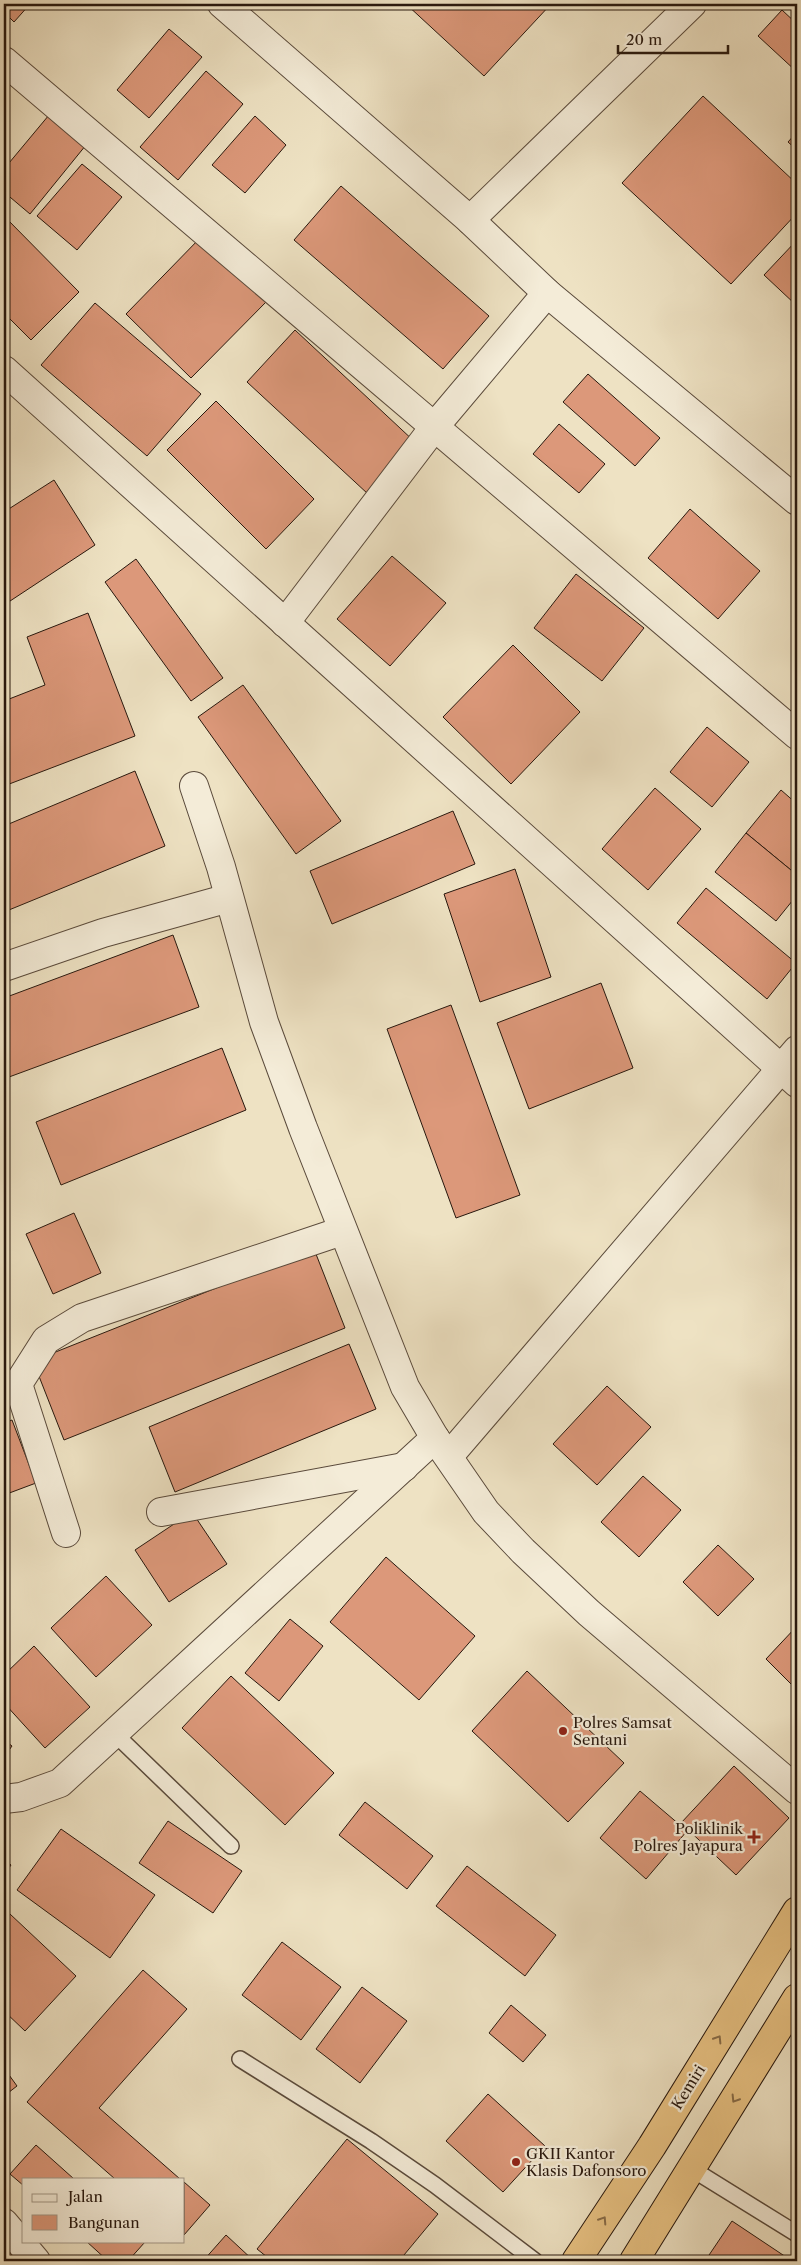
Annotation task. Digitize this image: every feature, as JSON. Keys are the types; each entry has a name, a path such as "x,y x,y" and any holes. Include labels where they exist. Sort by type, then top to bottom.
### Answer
{"highway":[{"name":"Kemiri","path":"576,2261 652,2146 797,1911"},
{"path":"634,2261 797,1998"}],"street":[{"path":"222,4 470,220 547,293 797,501"},
{"path":"470,220 692,4"},
{"path":"4,62 797,735"},
{"path":"285,623 435,426 547,293"},
{"path":"4,370 285,623 792,1068 442,1447 404,1467 60,1783 21,1797 4,1799"},
{"path":"194,786 230,898 264,1022 342,1231 405,1387 442,1447 486,1512 589,1613 797,1790"},
{"path":"4,967 102,933 230,898"},
{"path":"66,1533 18,1384 46,1340 82,1318 342,1231"},
{"path":"161,1512 404,1467"},
{"path":"4,2223 36,2261"}],"lane":[{"path":"114,1733 231,1846"},
{"path":"240,2059 371,2141 435,2185 535,2261"},
{"path":"692,2169 797,2234"}],"building":[{"path":"4,4 30,4 14,22 4,12"},
{"path":"406,4 551,4 484,76"},
{"path":"782,10 797,24 797,72 758,36"},
{"path":"169,29 202,57 149,118 117,90"},
{"path":"206,71 243,104 178,180 140,147"},
{"path":"703,96 797,184 797,213 731,284 622,183"},
{"path":"49,115 86,145 30,214 4,192 4,169"},
{"path":"255,116 286,145 245,193 212,165"},
{"path":"797,132 797,150 788,142"},
{"path":"82,164 122,197 77,250 37,216"},
{"path":"341,186 489,316 443,369 294,240"},
{"path":"6,218 79,292 31,340 4,313 4,220"},
{"path":"202,236 268,300 191,378 126,314"},
{"path":"797,240 797,305 796,305 764,275"},
{"path":"95,303 201,394 147,456 41,365"},
{"path":"295,330 416,443 368,494 247,382"},
{"path":"588,374 660,438 635,466 563,402"},
{"path":"216,401 314,499 266,549 167,450"},
{"path":"559,424 605,464 579,493 533,454"},
{"path":"54,480 95,545 4,605 4,512"},
{"path":"690,509 760,571 718,619 648,558"},
{"path":"392,556 446,603 390,666 337,619"},
{"path":"136,559 223,678 191,701 105,582"},
{"path":"576,574 644,628 602,681 534,628"},
{"path":"88,613 135,736 4,786 4,701 45,685 27,637"},
{"path":"513,645 580,712 511,784 443,717"},
{"path":"243,685 341,821 296,854 198,717"},
{"path":"707,727 749,762 712,807 670,772"},
{"path":"135,771 165,846 4,912 4,826"},
{"path":"655,788 701,829 648,890 602,849"},
{"path":"781,790 797,804 797,875 746,833"},
{"path":"453,811 475,864 332,924 310,871"},
{"path":"746,833 797,875 797,895 776,921 715,872"},
{"path":"515,869 551,977 480,1002 444,894"},
{"path":"706,888 796,963 767,999 677,923"},
{"path":"173,935 199,1007 9,1077 4,1063 4,998"},
{"path":"601,983 633,1068 529,1109 497,1023"},
{"path":"451,1005 520,1195 456,1218 387,1029"},
{"path":"222,1048 246,1110 61,1185 36,1122"},
{"path":"74,1213 101,1273 53,1294 26,1234"},
{"path":"314,1249 345,1328 64,1440 33,1361"},
{"path":"349,1344 376,1409 175,1492 149,1427"},
{"path":"607,1386 651,1427 597,1485 553,1444"},
{"path":"12,1420 36,1483 4,1495 4,1423"},
{"path":"643,1476 681,1510 639,1557 601,1522"},
{"path":"192,1512 227,1564 169,1602 135,1550"},
{"path":"718,1545 754,1579 718,1616 683,1582"},
{"path":"386,1557 475,1636 419,1700 330,1622"},
{"path":"106,1576 152,1625 96,1677 51,1628"},
{"path":"290,1619 323,1646 279,1701 245,1673"},
{"path":"797,1626 797,1690 766,1659"},
{"path":"34,1646 90,1707 45,1748 4,1703 4,1675"},
{"path":"527,1671 624,1763 568,1822 472,1731"},
{"path":"231,1676 334,1773 285,1825 182,1728"},
{"path":"4,1740 12,1746 4,1757"},
{"path":"734,1766 789,1818 736,1875 681,1823"},
{"path":"640,1791 687,1831 646,1879 600,1838"},
{"path":"365,1802 433,1856 407,1889 339,1835"},
{"path":"168,1821 242,1871 213,1913 139,1863"},
{"path":"61,1829 155,1895 110,1958 17,1890"},
{"path":"4,1859 11,1865 4,1875"},
{"path":"467,1866 556,1935 525,1976 436,1906"},
{"path":"10,1914 76,1976 25,2031 4,2011 4,1921"},
{"path":"282,1942 341,1987 301,2040 242,1995"},
{"path":"143,1970 187,2009 99,2108 179,2178 114,2178 27,2102"},
{"path":"362,1987 407,2021 360,2083 316,2049"},
{"path":"511,2005 546,2035 523,2062 489,2033"},
{"path":"4,2068 17,2086 4,2096"},
{"path":"488,2094 545,2146 503,2192 446,2141"},
{"path":"347,2139 438,2214 399,2261 272,2261 257,2249"},
{"path":"36,2145 73,2178 22,2178 22,2184 10,2174"},
{"path":"185,2183 210,2205 185,2234"},
{"path":"732,2221 792,2261 705,2261"},
{"path":"226,2235 254,2261 203,2261"},
{"path":"87,2242 145,2242 128,2261 108,2261"}],"place":[{"name":"Polres Samsat Sentani","path":"563,1731"},
{"name":"Poliklinik Polres Jayapura","path":"754,1837"},
{"name":"GKII Kantor Klasis Dafonsoro","path":"516,2162"}]}
